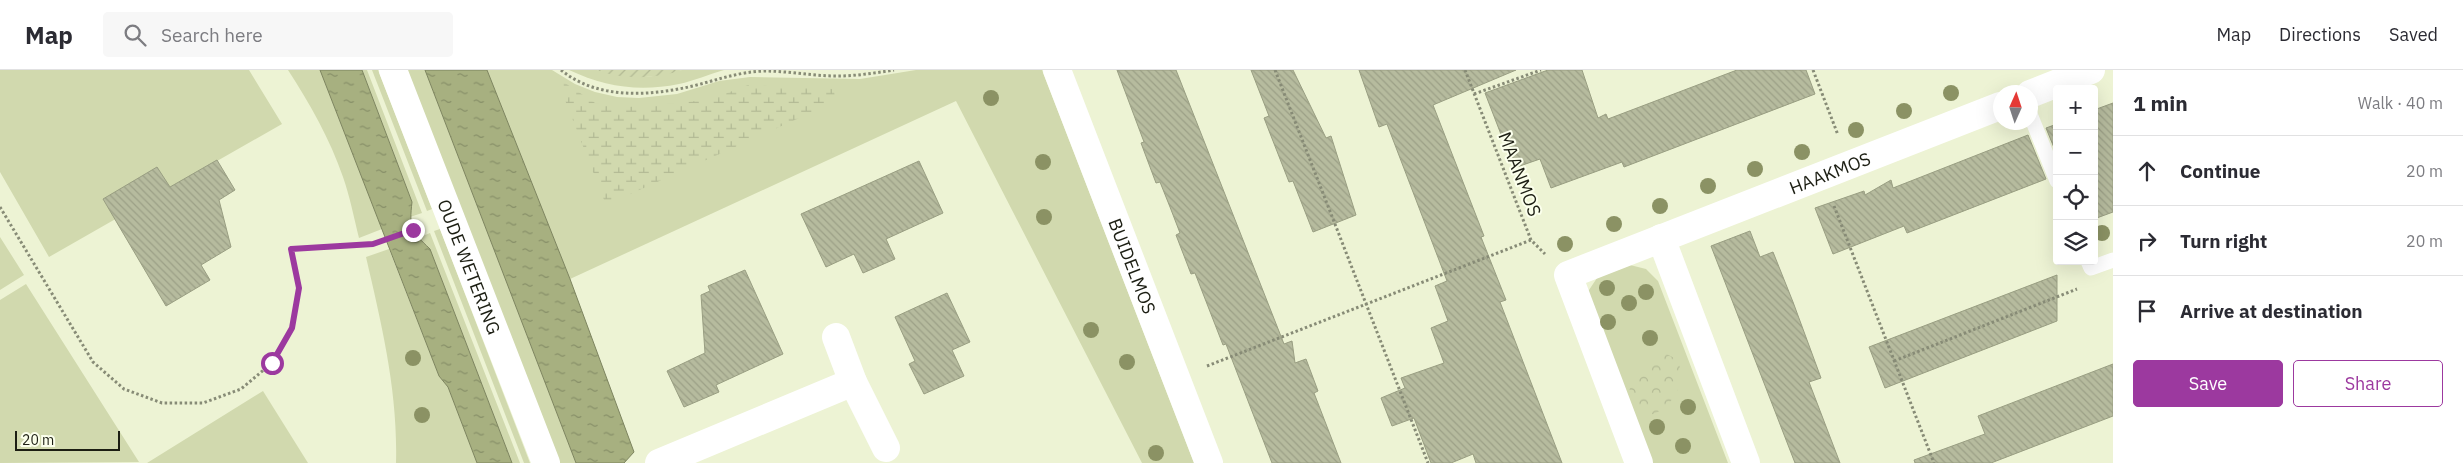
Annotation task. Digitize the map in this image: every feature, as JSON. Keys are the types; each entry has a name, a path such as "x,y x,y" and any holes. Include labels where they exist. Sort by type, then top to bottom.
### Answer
{"street":[{"name":"OUDE WETERING","path":"393,70 546,463"},
{"name":"BUIDELMOS","path":"1057,70 1209,463"},
{"path":"2038,91 2092,70"},
{"name":"HAAKMOS","path":"1568,274 1993,109"},
{"path":"1660,238 1746,463"},
{"path":"1568,274 1639,463"},
{"path":"836,337 853,382 886,448"},
{"path":"659,463 853,382"}],"lane":[{"path":"2036,130 2055,175"},
{"path":"2098,263 2113,260"}],"path":[{"path":"561,70 587,85 611,92 640,94 675,90 737,74 764,72 836,76 894,70"},
{"path":"1275,70 1428,463"},
{"name":"MAANMOS","path":"1465,70 1531,240 1568,274"},
{"path":"1474,94 1541,70"},
{"path":"1813,70 1849,165"},
{"path":"1822,175 1934,463"},
{"path":"0,207 94,362 124,389 162,403 203,403 241,389 272,363 292,328 299,288 291,249 373,244 413,230"},
{"path":"1176,378 1531,240"},
{"path":"1894,361 2076,291 2089,265"}],"green space":[{"path":"0,70 249,70 282,124 49,257 0,172"},
{"path":"288,70 320,70 382,229 359,238 350,200 338,163 326,135"},
{"path":"362,70 367,70 422,213 410,217 412,202"},
{"path":"372,70 378,70 432,209 427,211"},
{"path":"407,70 425,70 576,463 559,463"},
{"path":"487,70 552,70 575,84 595,92 617,97 639,98 677,94 719,81 750,77 860,79 916,70 1042,70 1194,463 1142,463 956,101 570,279"},
{"path":"569,70 597,70 617,75 648,77 682,70 724,70 685,83 636,88 609,84"},
{"path":"597,70 682,70 651,77 628,77"},
{"path":"556,77 595,103 628,107 709,100 748,85 834,89 835,102 606,205"},
{"path":"440,229 530,463 524,463 434,231"},
{"path":"430,233 520,463 512,463 430,249 418,238"},
{"path":"0,237 24,275 0,290"},
{"path":"389,249 439,376 448,387 477,463 396,463 392,385 366,257"},
{"path":"1630,265 1646,269 1658,281 1728,463 1649,463 1587,293 1597,278"},
{"path":"26,284 139,462 0,463 0,300"},
{"path":"1665,354 1675,359 1680,367 1681,377 1678,388 1673,398 1665,407 1656,413 1645,415 1635,409 1630,400 1629,391 1632,382 1645,364"},
{"path":"263,391 308,463 147,463"}],"water":[{"path":"320,70 362,70 412,202 411,224 415,233 430,249 512,463 477,463 448,387 439,376"},
{"path":"425,70 487,70 570,279 634,452 624,463 576,463"}],"building":[{"path":"1117,70 1176,70 1284,344 1292,341 1295,363 1306,359 1318,391 1314,393 1341,463 1272,463 1226,344 1223,345 1195,273 1191,274 1176,235 1180,233 1160,182 1156,183 1141,143 1144,142"},
{"path":"1251,70 1293,70 1326,138 1331,136 1356,215 1313,232 1293,181 1289,182 1264,118 1269,116"},
{"path":"1359,70 1516,70 1433,105 1484,236 1481,237 1506,300 1500,302 1562,463 1476,463 1473,454 1451,463 1431,463 1414,418 1392,426 1381,398 1405,388 1401,378 1444,363 1431,328 1448,321 1435,286 1447,281 1387,124 1379,127"},
{"path":"1548,70 1582,70 1598,118 1606,114 1608,119 1737,70 1806,70 1815,94 1624,167 1622,162 1551,188 1540,159 1514,168 1485,93"},
{"path":"2113,103 2113,212 2098,218 2098,130 2098,109"},
{"path":"2053,125 2053,145 2046,128"},
{"path":"2028,135 2046,179 1907,233 1904,226 1833,254 1815,208 1864,191 1865,195 1891,180 1893,188"},
{"path":"217,160 235,190 219,200 231,247 201,265 210,280 166,306 103,199 157,167 170,187"},
{"path":"919,161 943,213 886,239 895,259 863,273 854,254 826,267 801,214"},
{"path":"1750,231 1760,257 1773,252 1793,302 1821,378 1809,382 1840,463 1795,463 1711,246"},
{"path":"745,270 783,354 716,385 719,392 684,407 667,371 705,353 701,295 710,291 708,286"},
{"path":"2057,275 2057,321 1885,388 1869,347"},
{"path":"947,293 970,342 952,350 964,376 924,394 909,364 915,361 895,317"},
{"path":"2113,364 2113,416 1991,463 1915,463 1914,460 1985,434 1978,416"}],"route":[{"path":"272,363 292,328 299,288 291,249 373,244 413,230"}]}
